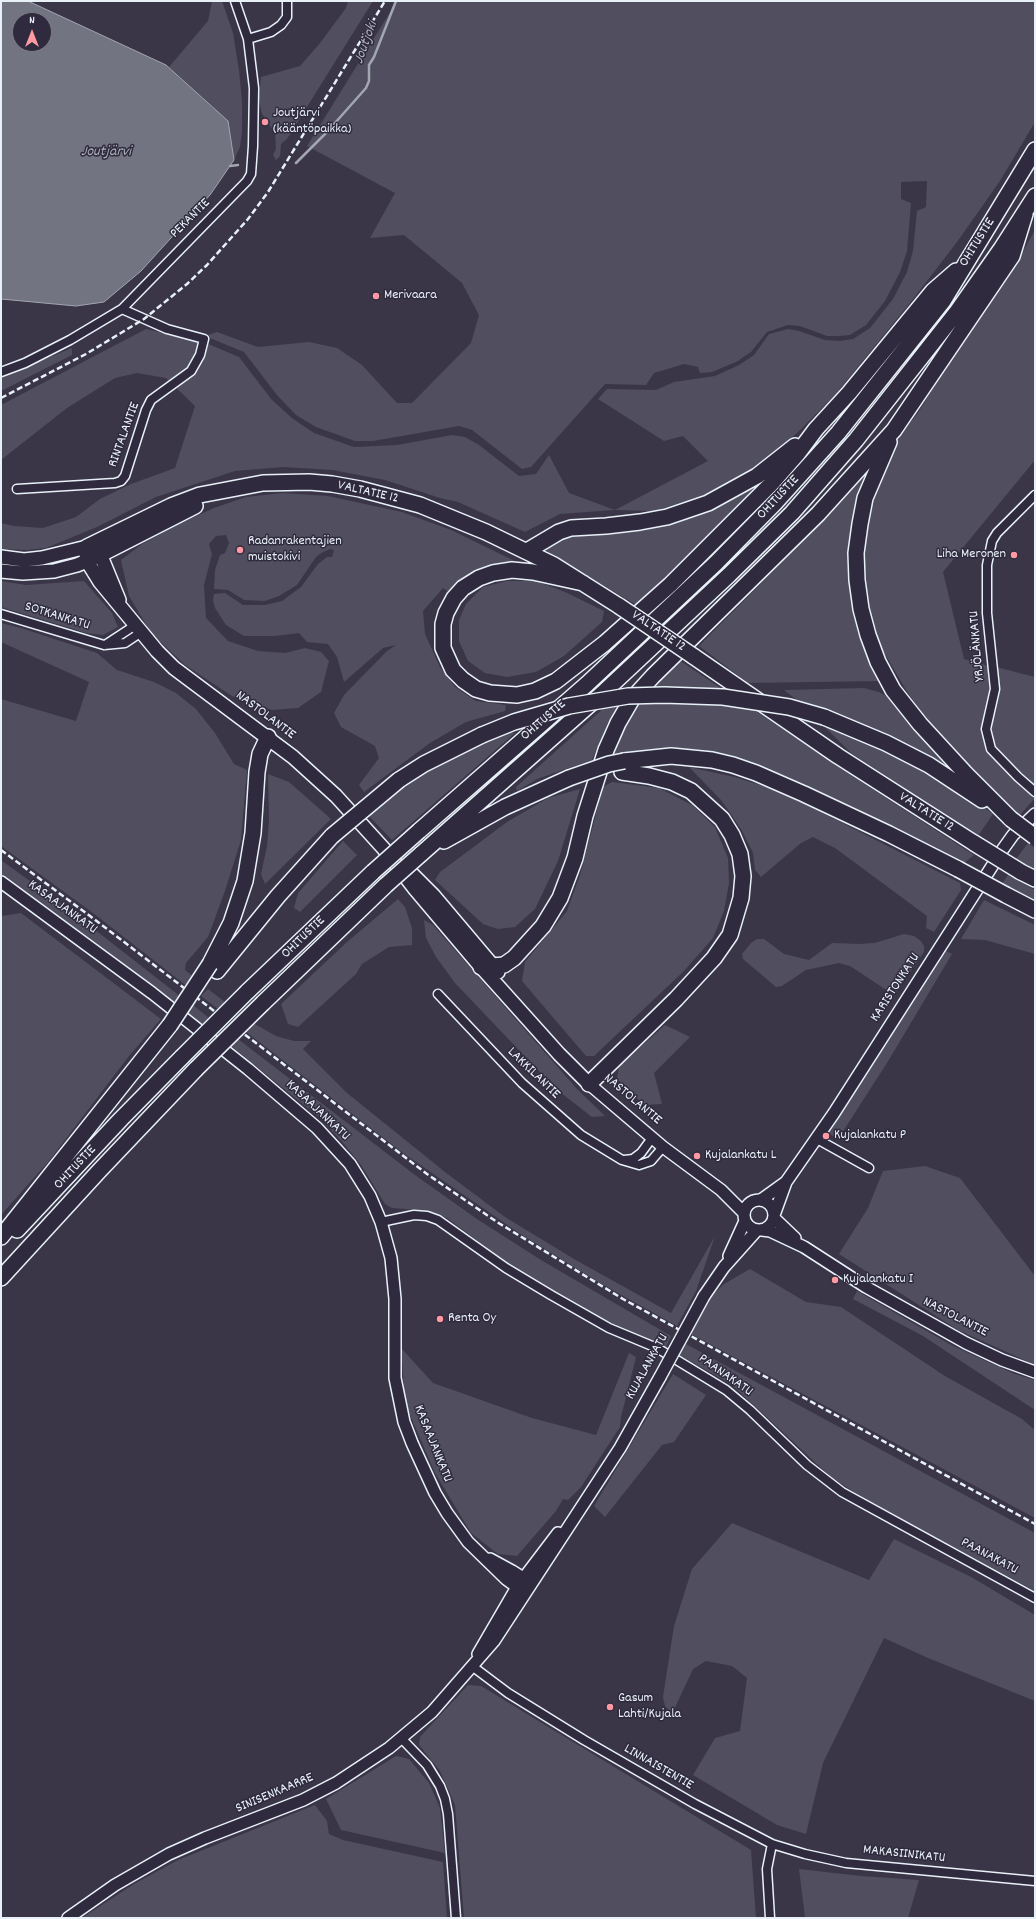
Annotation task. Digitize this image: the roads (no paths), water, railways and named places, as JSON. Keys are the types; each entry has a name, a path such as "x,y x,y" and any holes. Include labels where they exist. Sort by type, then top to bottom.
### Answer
{"highway":[{"name":"OHITUSTIE","path":"1,1247 121,1118 247,992 373,872 586,684 716,563 776,503 838,433 943,301 1035,150"},
{"name":"OHITUSTIE","path":"1,1278 100,1170 196,1069 263,1003 386,885 605,691 730,575 792,513 856,440 956,312 1025,214 1035,196"},
{"path":"488,967 504,965 523,948 543,926 560,898 575,858 585,816 606,750 618,723 632,699 653,676 818,514 894,430 1012,256 1025,214"},
{"path":"583,583 533,572 512,570 493,573 479,578 468,585 454,598 446,613 443,624 443,648 453,670 462,680 476,689 490,694 517,695 535,691 556,681 605,643 670,585 770,485 934,291 965,263"},
{"path":"527,551 559,532 571,528 612,526 667,518 708,503 757,476 816,429"},
{"path":"894,430 866,498 860,524 856,553 857,580 861,609 868,635 878,662 893,690 920,724 966,774 1011,819"},
{"name":"VALTATIE 12","path":"91,554 113,535 171,506 200,495 242,486 278,482 308,482 360,489 426,508 486,532 527,551 583,583 620,606 838,756 974,843 1035,879"},
{"name":"VALTATIE 12","path":"91,554 242,486"},
{"path":"1,1236 159,1039 213,968 332,836 399,780 424,764 482,734 521,720 569,706 628,696 664,695 723,697 789,707 824,717 886,742 929,766 1011,819 1035,837"},
{"path":"213,968 231,923 245,881 253,833 257,772 260,754 268,738"},
{"path":"422,854 505,807 568,778 608,772 671,756 712,760 762,776 889,834 1035,910"},
{"path":"589,1084 676,999 714,958 730,935 742,898 743,876 740,854 732,835 722,818 691,791 672,782 623,767"}],"main road":[{"name":"NASTOLANTIE","path":"91,554 108,571 124,611 137,629 174,668 268,738 336,796 384,849 415,889 488,967 559,1054 589,1084"},
{"path":"1,557 24,560 91,554"},
{"path":"1,571 23,573 54,571 91,554"}],"street":[{"name":"PEKANTIE","path":"1,372 26,363 70,340 122,309 247,181 250,174 253,146 254,88 248,39 234,1"},
{"path":"248,39 271,32 281,25 287,17 287,1"},
{"name":"RINTALANTIE","path":"17,489 116,483 122,481 125,476 146,410 151,400 191,371 200,355 204,339 167,329 122,309"},
{"name":"YRJÖLÄNKATU","path":"1035,494 997,533 992,542 987,565 987,613 995,689 986,730 991,749 1018,778 1035,792"},
{"name":"SOTKANKATU","path":"1,614 104,646 137,629"},
{"name":"KARISTONKATU","path":"774,1216 786,1182 816,1139 1003,849 1013,835 1035,814"},
{"name":"KASAAJANKATU","path":"1,882 152,993 248,1069 318,1128 350,1164 370,1196 382,1222 391,1258 394,1278 395,1378 404,1422 435,1493 465,1538 522,1584"},
{"name":"LAKKILANTIE","path":"438,994 522,1083 580,1135 622,1160 639,1165 646,1163 663,1147"},
{"name":"NASTOLANTIE","path":"589,1084 663,1147 721,1190 744,1217"},
{"path":"622,1160 633,1159 641,1153 652,1138"},
{"path":"816,1139 869,1168"},
{"name":"KARISTONKATU","path":"756,1200 786,1182"},
{"name":"NASTOLANTIE","path":"721,1190 756,1200"},
{"path":"756,1200 765,1201 772,1206 774,1216 771,1224 760,1230 750,1227 744,1217 746,1207 756,1200"},
{"name":"PAANAKATU","path":"382,1222 414,1215 427,1216 438,1220 506,1268 551,1295 609,1328 657,1348 726,1390 750,1410 807,1465 842,1492 1035,1598"},
{"name":"NASTOLANTIE","path":"774,1216 804,1246"},
{"name":"KUJALANKATU","path":"724,1268 744,1217"},
{"name":"NASTOLANTIE","path":"760,1230 780,1235 804,1246 911,1314 1002,1360 1035,1372"},
{"name":"KUJALANKATU","path":"522,1584 599,1481 620,1448 704,1296 724,1268 760,1230"},
{"name":"SINISENKAARRE","path":"68,1918 115,1885 145,1867 205,1838 303,1800 357,1770 402,1739 444,1700 494,1641 522,1584"},
{"name":"LINNAISTENTIE","path":"472,1666 503,1689 584,1740 701,1807 772,1844"},
{"path":"402,1739 426,1765 440,1786 445,1799 448,1814 456,1918"},
{"path":"770,1918 767,1868 772,1844"},
{"name":"MAKASIINIKATU","path":"772,1844 806,1854 846,1863 1035,1880"}],"water":[{"name":"Joutjärvi","path":"1,1 28,1 52,12 12,12 12,52 52,52 52,12 166,65 228,121 234,160 210,195 141,271 104,302 76,306 1,299"}],"waterway":[{"name":"Joutjoki","path":"296,163 327,132 366,88 369,81 369,65 374,57 396,1"},
{"name":"Joutjoki","path":"230,166 238,165"}],"railway":[{"path":"1,398 86,354 144,319 187,284 207,265 248,219 268,192 385,1"},
{"path":"1,850 94,919 427,1174 497,1222 623,1299 1035,1524"}],"place":[{"name":"Joutjärvi (kääntöpaikka)","path":"265,122"},
{"name":"Merivaara","path":"376,296"},
{"name":"Radanrakentajien muistokivi","path":"240,550"},
{"name":"Liha Meronen","path":"1014,555"},
{"name":"Kujalankatu P","path":"826,1136"},
{"name":"Kujalankatu L","path":"697,1156"},
{"name":"Kujalankatu I","path":"835,1280"},
{"name":"Renta Oy","path":"440,1319"},
{"name":"Gasum Lahti/Kujala","path":"610,1707"}]}
